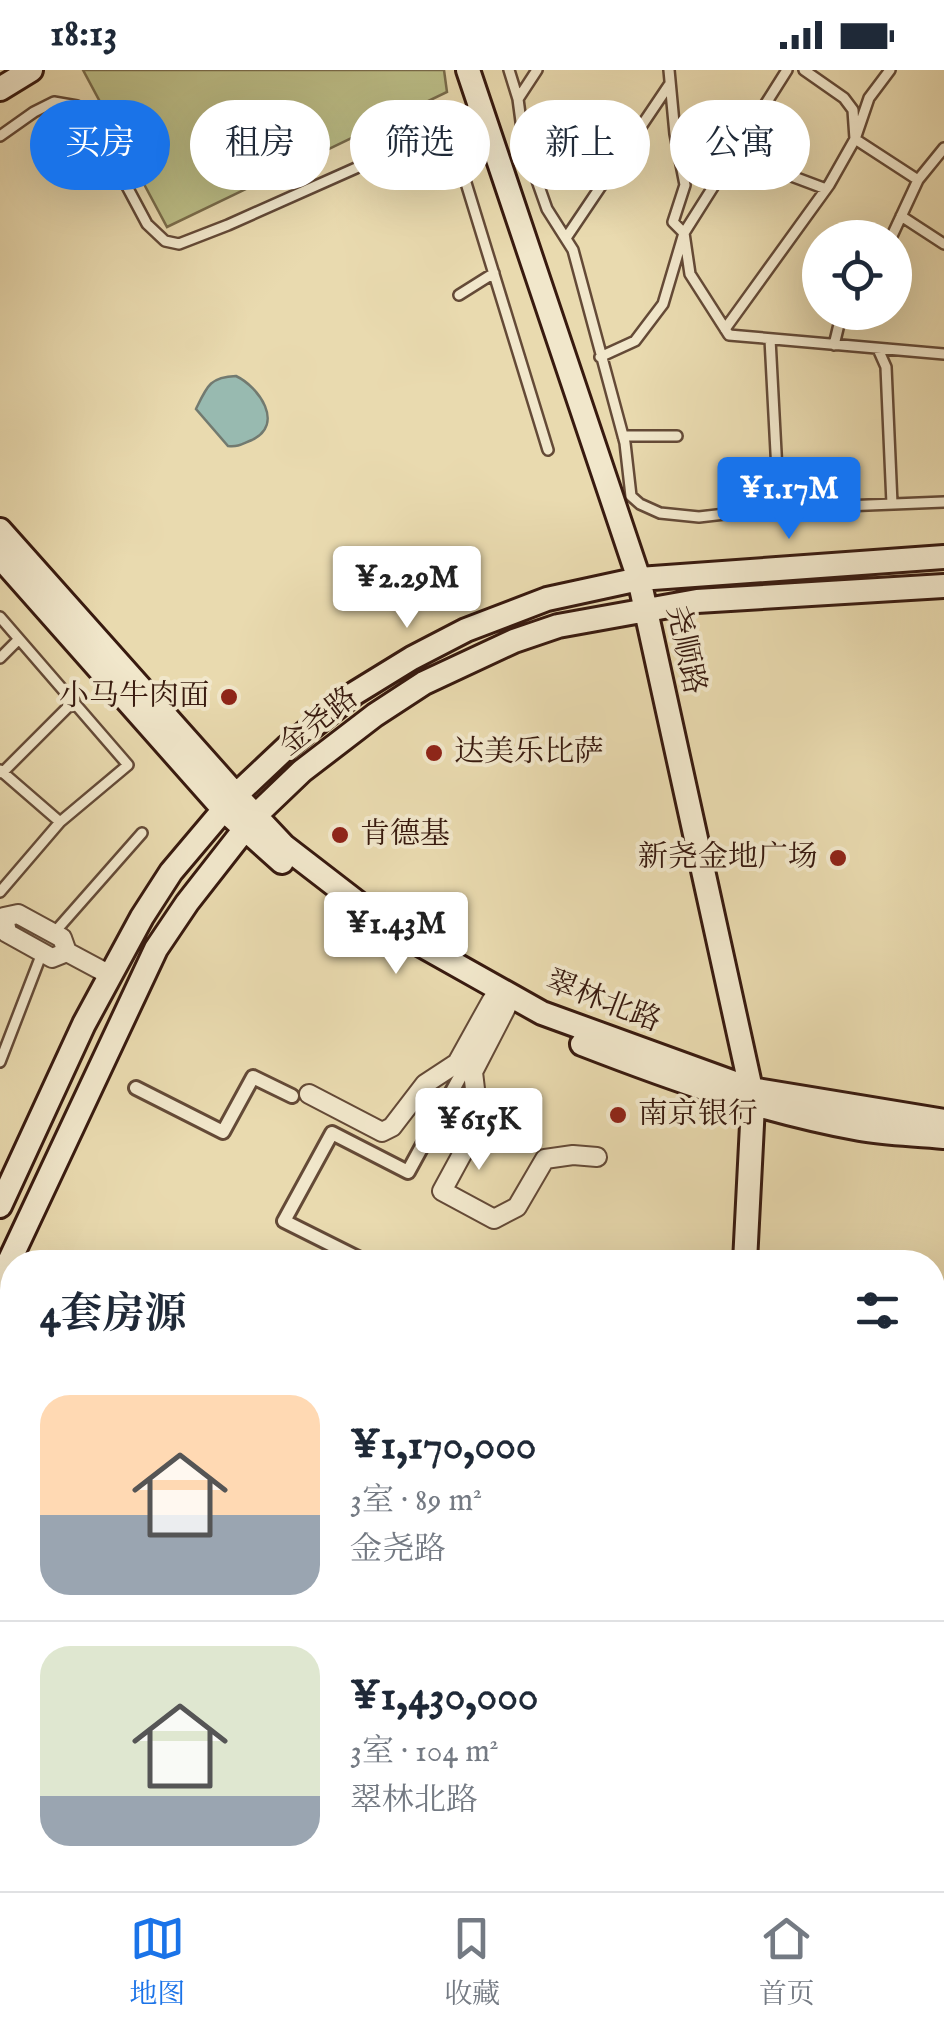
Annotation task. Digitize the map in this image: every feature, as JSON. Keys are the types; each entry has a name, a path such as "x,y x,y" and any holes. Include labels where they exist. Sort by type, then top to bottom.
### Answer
{"main road":[{"path":"0,89 31,70"},
{"name":"尧顺路","path":"468,70 479,100"},
{"name":"尧顺路","path":"490,132 645,609 752,1097 745,1250"},
{"name":"翠林北路","path":"0,530 230,803"},
{"name":"翠林北路","path":"0,557 316,890 386,941 543,1030 674,1080 752,1097 864,1130 944,1137"},
{"name":"金尧路","path":"0,1206 110,976 171,872 230,803 286,747 355,693 466,630 547,598 638,579 944,557"},
{"name":"金尧路","path":"15,1250 156,949 186,903 250,823 302,771 375,715 424,683 543,630 697,602 944,586"},
{"name":"翠林北路","path":"250,823 389,927 542,1014 752,1097 944,1121"}],"street":[{"path":"67,952 52,958 7,934 2,916 18,914 62,938 67,952 110,976"},
{"path":"136,1088 223,1132 253,1077 382,1132 392,1128 425,1084 457,1062 499,1004"},
{"path":"499,1004 473,1072 479,1123 442,1191 494,1219 516,1206 545,1159 597,1157"},
{"path":"342,1250 284,1221 332,1133 408,1172 499,1004"}],"lane":[{"path":"509,70 518,99 524,144 548,209 573,250 623,436 631,496 660,513 699,517 780,508 944,502"},
{"path":"518,99 537,70"},
{"path":"669,70 685,185 672,222 684,232 690,274 729,335 944,354"},
{"path":"804,70 844,98 853,110 855,139"},
{"path":"725,329 826,189 855,139 869,98 890,70"},
{"path":"767,100 785,71"},
{"path":"566,238 669,85"},
{"path":"0,136 54,102 77,106 92,121 147,224 165,241 179,244 350,171"},
{"path":"855,139 918,180"},
{"path":"899,220 918,180 944,148"},
{"path":"810,183 826,189"},
{"path":"468,190 548,450"},
{"path":"600,357 635,341 663,304 684,232 710,190"},
{"path":"901,216 944,244"},
{"path":"459,295 494,273"},
{"path":"834,345 838,330"},
{"path":"770,339 780,508"},
{"path":"878,349 886,366 892,504"},
{"path":"623,436 677,436"},
{"path":"0,617 128,765 60,822 0,892"},
{"path":"0,658 19,638"},
{"path":"60,822 1,772 74,702"},
{"path":"54,934 142,833"},
{"path":"0,1062 42,953"}],"green space":[{"path":"83,70 444,70 447,92 430,100 350,100 350,139 330,148 330,100 190,100 190,190 244,190 167,227 147,190 170,190 170,100 99,100"}],"water":[{"path":"236,376 260,397 268,416 267,425 252,440 228,446 196,409 210,384"}],"place":[{"name":"小马牛肉面","path":"229,697"},
{"name":"达美乐比萨","path":"434,753"},
{"name":"肯德基","path":"340,835"},
{"name":"新尧金地广场","path":"838,858"},
{"name":"南京银行","path":"618,1115"}]}
